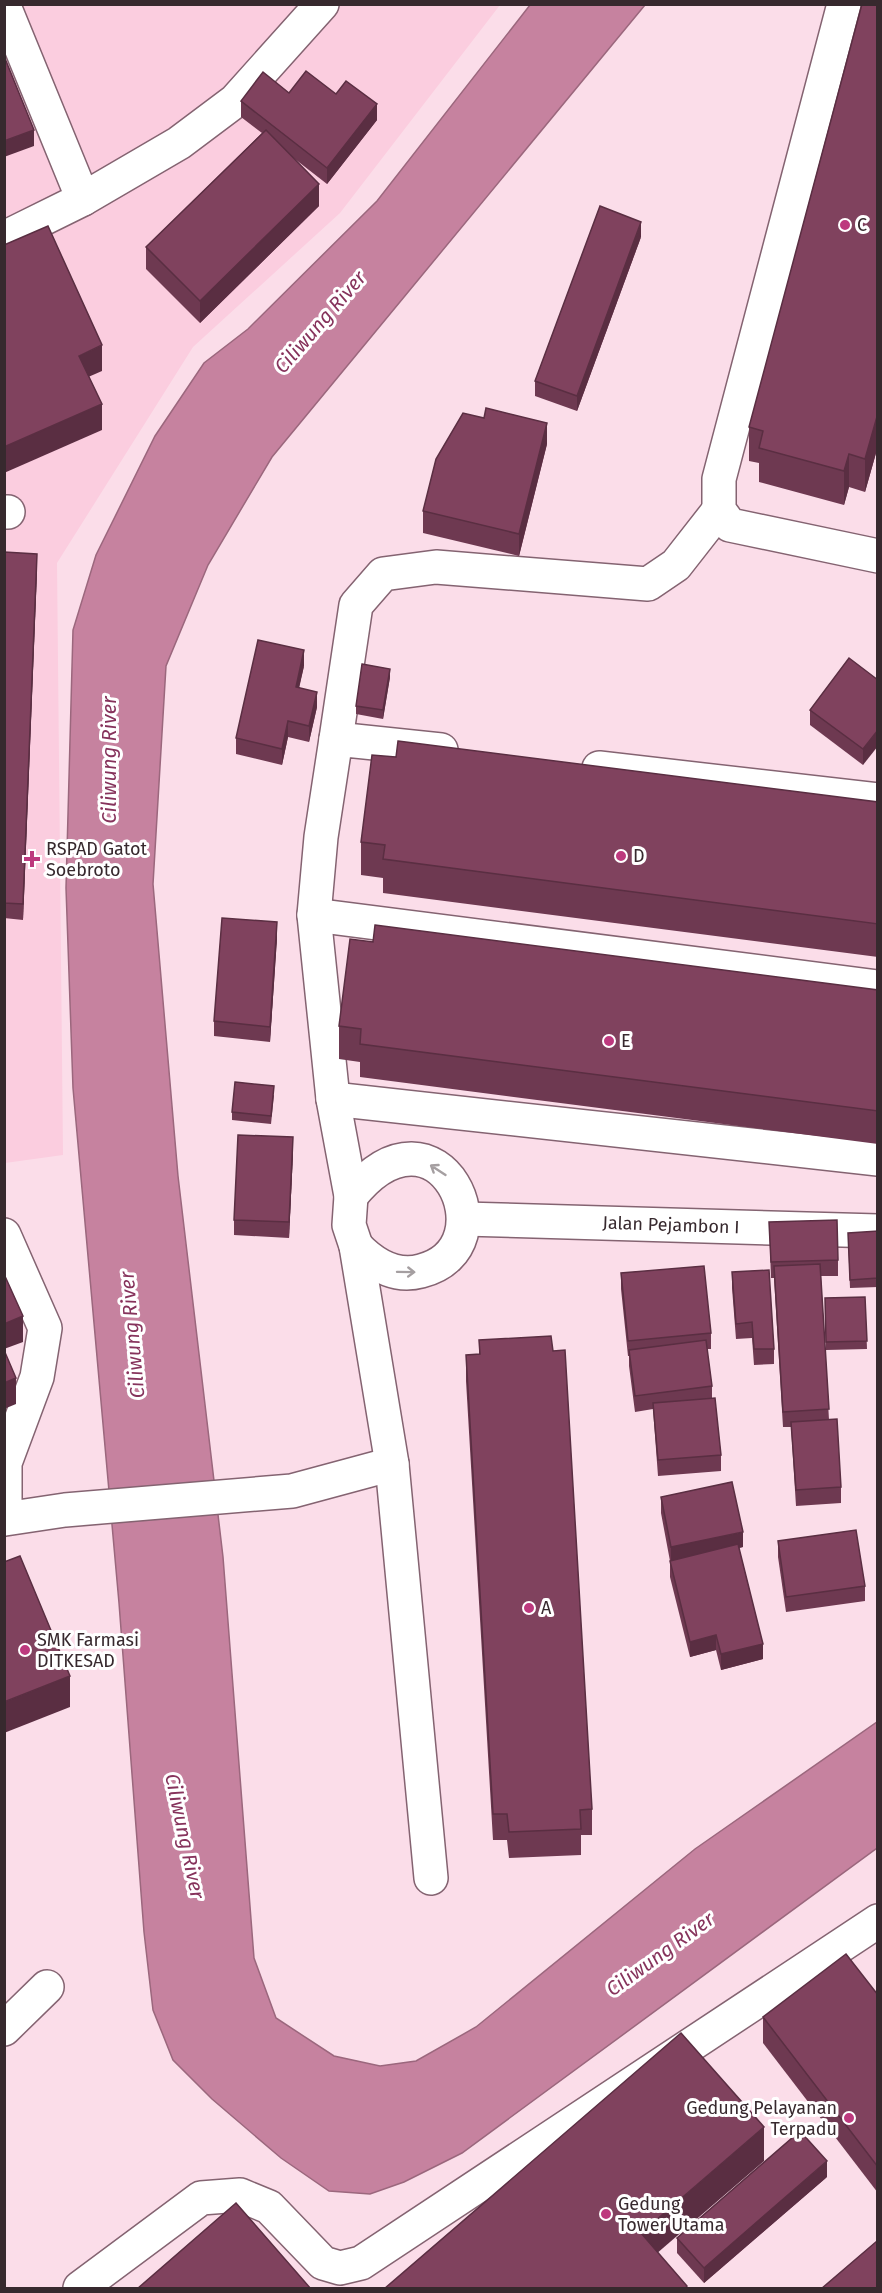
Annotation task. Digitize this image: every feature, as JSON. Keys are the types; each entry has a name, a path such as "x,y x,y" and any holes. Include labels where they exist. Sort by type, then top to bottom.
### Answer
{"street":[{"path":"4,238 83,199 179,143 235,101 322,4"},
{"path":"431,1878 392,1464 356,1246 349,1225 351,1196 333,1098 314,915 321,837 356,604 383,574 436,567 648,584 676,565 718,510 719,479 844,4"},
{"path":"4,6 83,199"},
{"path":"718,510 730,525 876,552"},
{"path":"336,739 466,753"},
{"path":"572,765 878,800"},
{"path":"314,915 878,987"},
{"path":"333,1098 878,1159"},
{"path":"351,1196 364,1179 380,1166 398,1160 417,1160 436,1166 451,1178 460,1195 464,1219 459,1239 449,1256 436,1266 419,1272 394,1272 372,1263 356,1246"},
{"name":"Jalan Pejambon I","path":"464,1219 878,1231"},
{"path":"4,1235 45,1328 37,1377 4,1463 4,1519 65,1510 292,1491 392,1464"},
{"path":"80,2289 201,2198 240,2194 269,2207 323,2263 339,2268 361,2263 878,1921"},
{"path":"4,2028 47,1987"}],"shaded area":[{"name":"RSPAD Gatot Soebroto","path":"4,5 500,5 340,213 193,347 57,563 63,1155 5,1163"}],"water":[{"name":"Ciliwung River","path":"530,5 645,5 272,457 208,565 166,666 153,884 178,1176 223,1557 254,1958 276,2018 334,2056 380,2066 416,2061 476,2027 695,1849 877,1722 877,1848 462,2153 404,2182 370,2194 329,2191 281,2158 212,2099 173,2060 153,2010 144,1932 119,1603 73,1088 66,888 73,630 96,555 155,436 204,363 248,329 377,201"}],"building":[{"name":"C","path":"862,4 878,4 878,413 865,459 849,454 844,471 759,448 763,431 749,427"},
{"path":"4,56 34,130 4,141"},
{"path":"306,71 336,94 346,81 377,104 327,168 241,101 263,72 289,93"},
{"path":"266,130 319,184 200,301 146,247"},
{"path":"600,206 641,222 577,396 535,381"},
{"path":"48,226 102,345 79,356 102,404 4,447 4,245"},
{"path":"486,408 547,423 519,534 423,511 436,459 463,413 484,418"},
{"path":"4,552 37,554 23,904 4,903"},
{"path":"258,640 304,650 296,687 317,692 309,726 288,721 282,749 236,738"},
{"path":"849,658 878,680 878,730 863,749 810,710"},
{"path":"362,664 390,669 383,710 356,706"},
{"name":"D","path":"398,741 878,802 878,924 383,859 385,845 361,842 372,755 396,757"},
{"path":"222,918 277,922 270,1027 214,1021"},
{"name":"E","path":"375,925 878,990 878,1111 360,1044 361,1029 339,1026 350,939 373,942"},
{"path":"235,1082 274,1086 271,1116 232,1112"},
{"path":"238,1135 293,1137 289,1222 234,1220"},
{"path":"837,1220 838,1260 771,1262 769,1222"},
{"path":"878,1231 878,1278 850,1280 848,1233"},
{"path":"820,1264 829,1409 783,1412 774,1266"},
{"path":"704,1266 711,1333 628,1341 621,1273"},
{"path":"769,1270 774,1349 754,1349 752,1322 736,1324 732,1272"},
{"path":"4,1274 23,1316 4,1324"},
{"path":"865,1297 867,1341 826,1342 825,1298"},
{"name":"A","path":"551,1336 553,1351 565,1350 592,1809 580,1810 581,1829 509,1832 507,1814 493,1814 466,1355 480,1354 479,1340"},
{"path":"706,1340 712,1386 635,1396 629,1350"},
{"path":"4,1350 16,1378 4,1383"},
{"path":"715,1398 721,1455 658,1460 653,1403"},
{"path":"837,1419 841,1487 796,1490 791,1422"},
{"path":"732,1482 743,1532 671,1547 661,1497"},
{"path":"856,1530 865,1586 786,1597 778,1541"},
{"path":"738,1544 763,1644 721,1654 716,1635 690,1642 670,1561"},
{"name":"SMK Farmasi DITKESAD","path":"20,1556 70,1676 4,1702 4,1562"},
{"name":"Gedung Pelayanan Terpadu","path":"846,1954 878,1995 878,2167 763,2017"},
{"name":"Gedung Tower Utama","path":"681,2033 764,2127 641,2233 687,2286 685,2289 384,2289"},
{"path":"800,2131 827,2161 704,2268 677,2238"},
{"path":"236,2203 311,2289 137,2289"},
{"path":"877,2241 878,2289 821,2289"}],"place":[{"name":"C","path":"845,225"},
{"name":"D","path":"621,856"},
{"name":"RSPAD Gatot Soebroto","path":"32,859"},
{"name":"E","path":"609,1041"},
{"name":"A","path":"529,1608"},
{"name":"SMK Farmasi DITKESAD","path":"25,1650"},
{"name":"Gedung Pelayanan Terpadu","path":"849,2118"},
{"name":"Gedung Tower Utama","path":"606,2214"}]}
